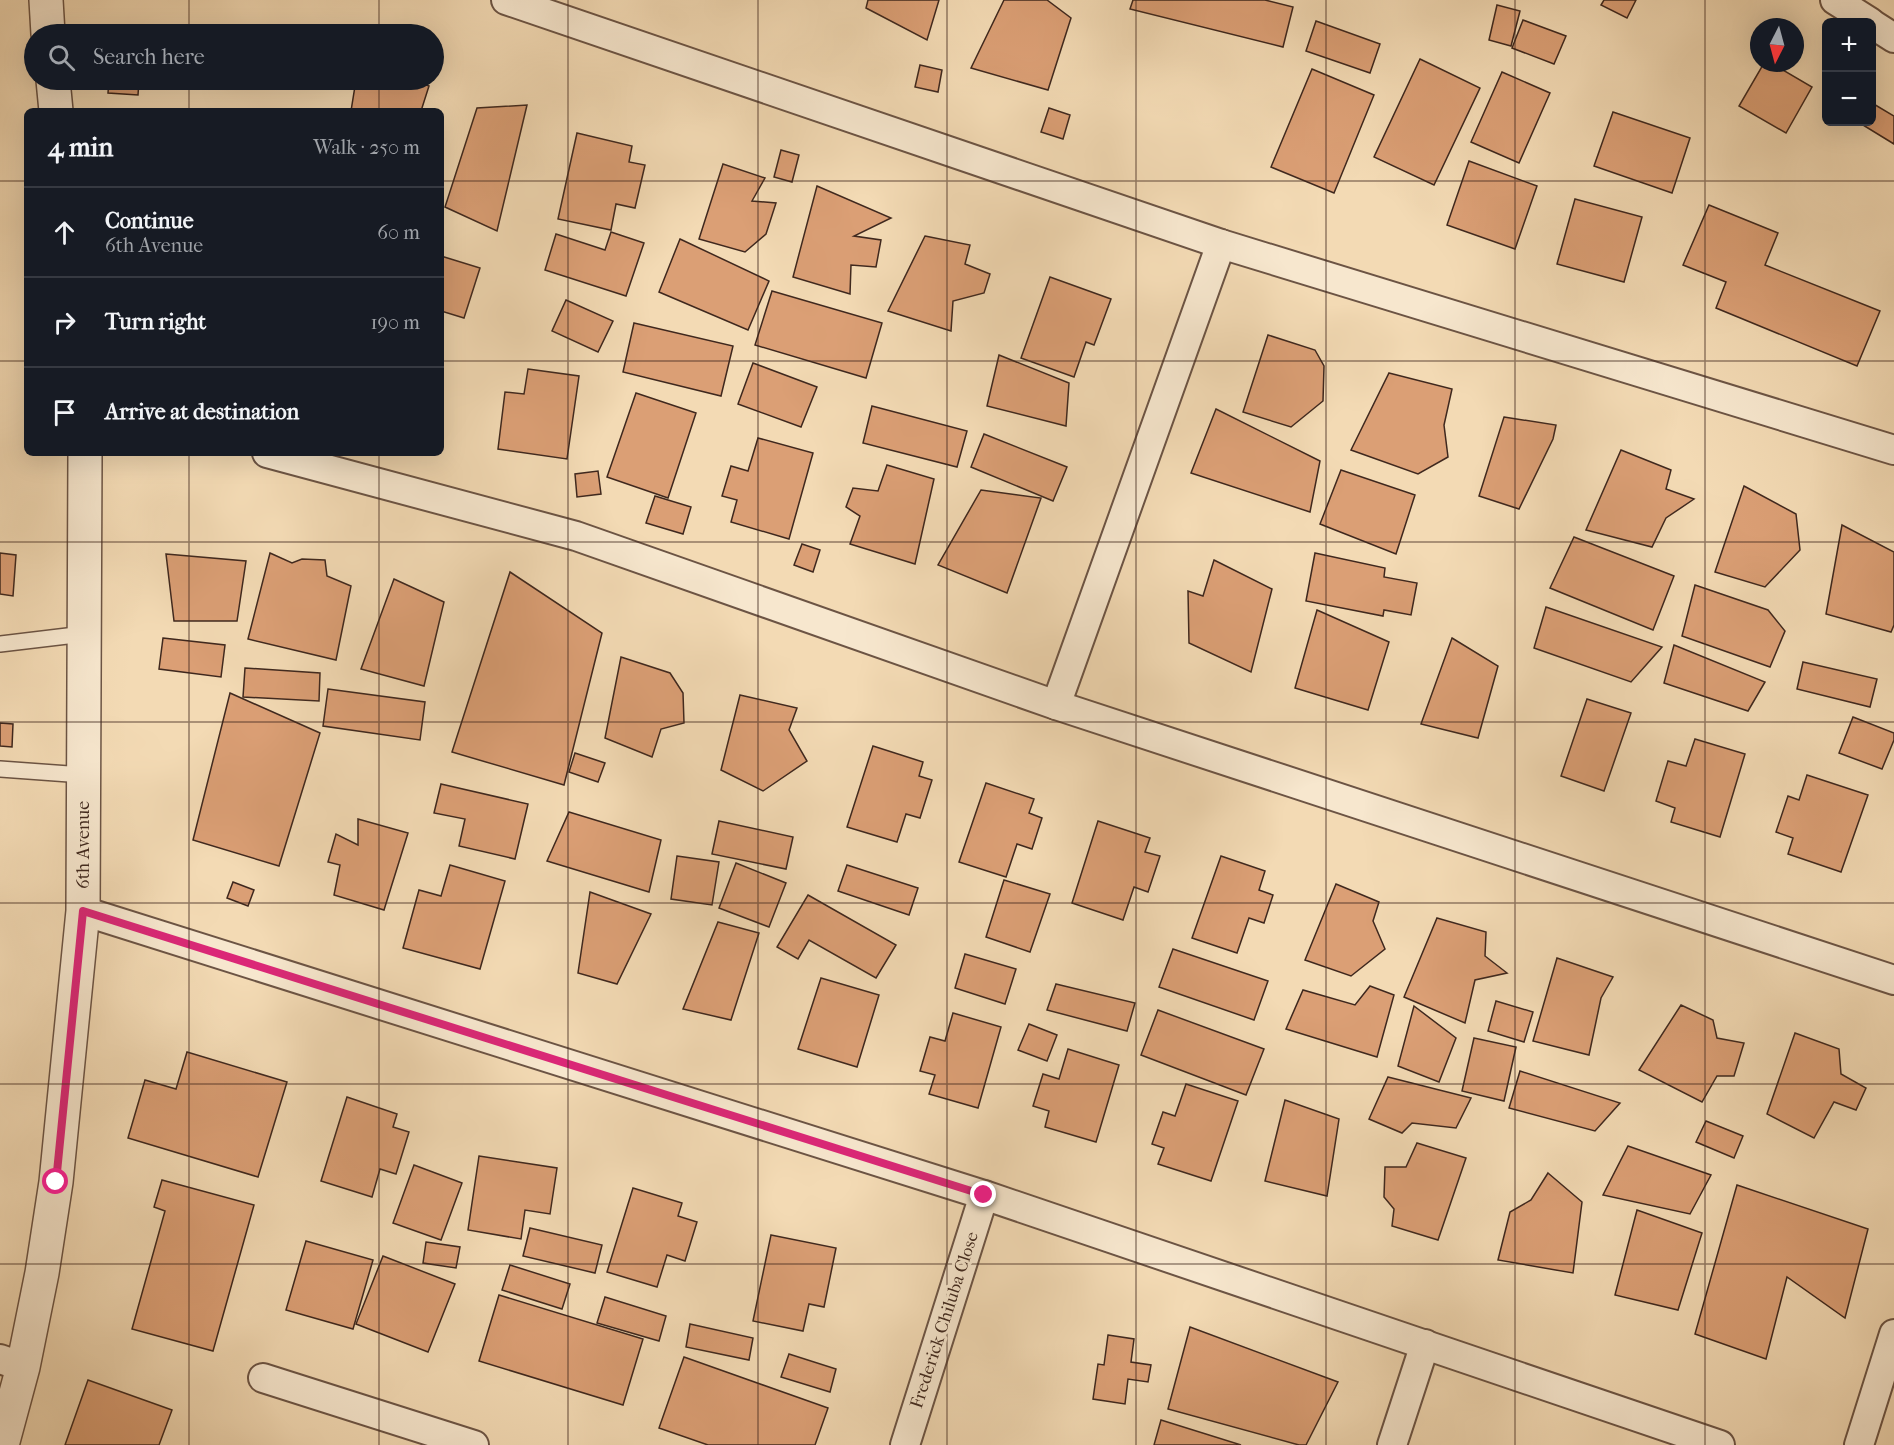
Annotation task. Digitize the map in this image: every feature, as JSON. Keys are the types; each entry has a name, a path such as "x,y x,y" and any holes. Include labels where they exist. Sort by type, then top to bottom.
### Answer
{"street":[{"path":"46,0 47,24"},
{"path":"506,0 1221,244 1894,450"},
{"path":"1835,0 1863,18"},
{"path":"1876,26 1894,38"},
{"path":"54,90 56,108"},
{"path":"1056,705 1221,244"},
{"name":"6th Avenue","path":"2,1445 11,1363 42,1273 56,1182 83,911 85,456"},
{"path":"278,456 576,536 1056,705 1894,980"},
{"path":"83,911 984,1195 1720,1445"},
{"name":"Frederick Chiluba Close","path":"905,1445 984,1195"},
{"path":"1859,1445 1894,1334"},
{"path":"1392,1445 1425,1344"},
{"path":"263,1378 474,1445"}],"lane":[{"path":"0,644 84,634"},
{"path":"0,769 83,775"}],"building":[{"path":"868,0 939,0 927,40 866,8"},
{"path":"1004,0 1047,0 1071,18 1048,90 971,68"},
{"path":"1133,0 1265,0 1293,7 1283,47 1130,9"},
{"path":"1604,0 1636,0 1627,18 1601,5"},
{"path":"1497,5 1520,11 1511,46 1489,40"},
{"path":"1523,20 1566,36 1554,64 1512,48"},
{"path":"1316,21 1380,44 1370,73 1306,51"},
{"path":"1420,59 1480,88 1434,185 1374,157"},
{"path":"920,65 942,70 938,92 915,87"},
{"path":"1312,69 1374,95 1334,193 1271,167"},
{"path":"1502,72 1550,93 1519,163 1471,142"},
{"path":"1759,72 1786,72 1812,87 1786,133 1739,106"},
{"path":"108,90 138,90 138,95 108,93"},
{"path":"354,90 428,90 422,108 351,108"},
{"path":"527,105 497,231 445,207 477,108"},
{"path":"1876,105 1894,116 1894,144 1865,126 1876,126"},
{"path":"1049,108 1070,115 1063,139 1041,132"},
{"path":"1613,112 1690,138 1672,193 1594,166"},
{"path":"577,133 632,146 629,162 645,165 635,208 616,204 611,230 558,219"},
{"path":"781,150 799,155 792,182 774,177"},
{"path":"1469,161 1537,186 1515,249 1447,225"},
{"path":"723,164 765,178 752,201 776,203 766,234 745,252 699,239"},
{"path":"817,186 891,218 854,236 881,240 876,267 851,265 850,294 793,277"},
{"path":"1575,199 1642,217 1624,282 1557,264"},
{"path":"1709,205 1778,233 1765,265 1880,311 1857,366 1716,308 1726,282 1683,265"},
{"path":"611,232 644,243 626,296 545,270 556,234 605,250"},
{"path":"925,236 970,245 965,264 990,274 984,293 953,301 951,331 888,311"},
{"path":"680,239 769,281 748,330 659,292"},
{"path":"444,257 480,268 464,318 444,312"},
{"path":"1050,277 1111,299 1094,345 1086,342 1074,377 1021,358"},
{"path":"772,291 882,323 866,378 755,345"},
{"path":"566,300 613,321 598,352 552,331"},
{"path":"634,323 733,346 721,396 623,372"},
{"path":"1268,335 1315,350 1324,366 1323,401 1291,427 1243,412"},
{"path":"999,355 1069,383 1066,426 987,406"},
{"path":"753,363 817,387 801,427 738,404"},
{"path":"528,369 579,376 567,459 498,449 505,392 524,394"},
{"path":"1389,373 1452,389 1444,425 1448,457 1418,474 1351,450"},
{"path":"636,393 696,413 668,498 607,477"},
{"path":"872,406 967,431 957,467 863,443"},
{"path":"1216,409 1320,461 1310,512 1191,473"},
{"path":"1504,417 1556,425 1553,439 1519,509 1479,496"},
{"path":"984,434 1067,467 1053,501 971,467"},
{"path":"758,438 813,453 789,539 731,522 737,500 722,496 731,466 748,471"},
{"path":"1621,450 1671,470 1666,489 1694,499 1666,518 1652,547 1586,530"},
{"path":"887,465 934,479 915,564 850,544 860,516 846,507 853,488 878,491"},
{"path":"1341,470 1415,495 1396,554 1320,524"},
{"path":"598,471 601,494 577,497 575,474"},
{"path":"1744,486 1796,514 1800,550 1765,587 1715,572"},
{"path":"981,490 1041,498 1007,593 938,565"},
{"path":"655,496 691,507 683,534 646,523"},
{"path":"1842,525 1894,552 1894,625 1891,632 1826,614"},
{"path":"1574,537 1674,576 1653,630 1550,588"},
{"path":"802,544 820,550 813,572 794,565"},
{"path":"0,553 16,555 13,596 0,594"},
{"path":"270,553 292,563 302,559 325,560 327,576 351,586 336,660 248,639"},
{"path":"1315,553 1385,568 1384,577 1417,583 1411,615 1384,610 1383,616 1306,601"},
{"path":"166,554 246,561 237,621 174,621"},
{"path":"1214,560 1272,589 1251,672 1189,643 1188,591 1203,596"},
{"path":"510,572 602,633 564,785 452,752"},
{"path":"394,579 444,602 424,686 361,669"},
{"path":"1695,585 1768,610 1785,631 1770,667 1682,636"},
{"path":"1546,607 1662,647 1631,682 1534,648"},
{"path":"1317,610 1389,642 1368,710 1295,688"},
{"path":"163,638 225,645 221,677 159,669"},
{"path":"1452,638 1498,666 1478,738 1421,724"},
{"path":"1674,645 1765,682 1748,711 1664,683"},
{"path":"621,657 670,673 683,693 684,723 661,729 652,757 605,738"},
{"path":"1803,662 1877,679 1870,707 1797,689"},
{"path":"245,668 320,673 319,701 243,697"},
{"path":"328,689 425,702 420,740 323,726"},
{"path":"230,693 320,733 279,866 193,840"},
{"path":"740,695 797,708 789,730 807,761 763,791 721,770"},
{"path":"1587,699 1631,713 1604,791 1561,776"},
{"path":"1853,717 1894,733 1894,740 1882,769 1839,753"},
{"path":"0,723 13,724 12,747 0,746"},
{"path":"1695,739 1745,754 1720,837 1671,822 1675,808 1656,801 1668,761 1686,766"},
{"path":"873,746 923,762 919,776 932,780 920,818 906,814 897,842 847,827"},
{"path":"575,753 605,763 598,782 569,772"},
{"path":"1807,775 1868,795 1841,872 1788,854 1793,838 1776,832 1788,796 1799,800"},
{"path":"986,783 1034,799 1029,813 1042,818 1032,849 1017,844 1006,877 959,862"},
{"path":"441,784 528,804 515,859 459,846 465,819 434,813"},
{"path":"569,812 661,840 649,892 547,861"},
{"path":"358,819 408,833 384,910 334,895 340,865 328,862 336,834 358,845"},
{"path":"719,821 793,837 786,869 712,854"},
{"path":"1098,821 1150,838 1145,852 1160,856 1148,892 1134,887 1123,920 1072,903"},
{"path":"677,856 719,862 712,905 671,899"},
{"path":"1221,856 1265,871 1259,890 1273,895 1264,923 1249,918 1237,953 1192,938"},
{"path":"736,863 786,883 769,927 719,908"},
{"path":"450,865 505,881 480,969 403,948 419,890 441,896"},
{"path":"847,865 918,888 909,915 838,891"},
{"path":"1004,880 1050,894 1030,952 986,937"},
{"path":"233,882 254,890 248,906 227,898"},
{"path":"1336,884 1379,902 1373,921 1385,949 1351,976 1305,960"},
{"path":"590,892 651,914 617,984 578,973"},
{"path":"808,895 896,945 876,978 809,940 798,959 777,947"},
{"path":"1437,918 1486,932 1485,956 1507,973 1475,980 1465,1023 1404,997"},
{"path":"718,922 759,933 731,1020 683,1009"},
{"path":"1173,949 1268,981 1254,1020 1159,987"},
{"path":"965,954 1016,969 1005,1004 955,988"},
{"path":"1557,958 1613,977 1601,998 1589,1055 1533,1041"},
{"path":"821,978 879,995 857,1067 798,1049"},
{"path":"1056,984 1135,1003 1127,1031 1047,1010"},
{"path":"1370,986 1394,995 1377,1057 1286,1029 1303,990 1355,1005"},
{"path":"1496,1001 1533,1012 1524,1042 1488,1031"},
{"path":"1681,1005 1713,1020 1717,1038 1744,1043 1734,1076 1717,1076 1702,1102 1639,1070"},
{"path":"1414,1006 1456,1038 1439,1082 1398,1066"},
{"path":"1158,1010 1264,1049 1246,1095 1141,1055"},
{"path":"953,1013 1001,1027 978,1108 929,1094 935,1075 920,1071 930,1037 945,1041"},
{"path":"1029,1024 1057,1035 1047,1061 1018,1050"},
{"path":"1795,1033 1839,1049 1841,1074 1866,1088 1856,1110 1834,1102 1814,1138 1767,1114"},
{"path":"1474,1038 1516,1047 1504,1101 1462,1091"},
{"path":"1068,1049 1119,1065 1096,1142 1045,1127 1049,1111 1033,1106 1043,1074 1059,1079"},
{"path":"187,1052 287,1082 258,1177 128,1138 145,1080 176,1089"},
{"path":"1520,1071 1620,1103 1595,1131 1509,1108"},
{"path":"1388,1077 1471,1098 1456,1128 1412,1123 1402,1133 1369,1119"},
{"path":"1186,1084 1238,1101 1211,1181 1158,1164 1164,1148 1152,1144 1163,1112 1175,1116"},
{"path":"347,1097 397,1114 393,1127 409,1132 396,1174 380,1169 372,1197 321,1181"},
{"path":"1285,1100 1339,1119 1327,1196 1265,1181"},
{"path":"1706,1121 1743,1136 1734,1158 1696,1142"},
{"path":"1417,1143 1466,1158 1438,1240 1392,1226 1394,1209 1384,1197 1385,1167 1406,1167"},
{"path":"1628,1146 1711,1175 1690,1214 1603,1195"},
{"path":"479,1156 557,1168 550,1214 525,1210 521,1239 468,1230"},
{"path":"414,1165 462,1183 441,1240 393,1223"},
{"path":"1548,1173 1582,1202 1573,1273 1498,1260 1510,1212 1531,1200"},
{"path":"162,1180 254,1205 213,1351 132,1329 165,1211 154,1207"},
{"path":"1737,1185 1868,1229 1845,1318 1787,1277 1766,1359 1695,1334"},
{"path":"633,1188 682,1203 678,1216 697,1222 685,1261 667,1255 657,1287 607,1272"},
{"path":"1637,1210 1702,1233 1678,1310 1615,1295"},
{"path":"530,1228 602,1245 595,1273 523,1256"},
{"path":"771,1235 836,1248 824,1307 809,1304 803,1331 753,1321"},
{"path":"306,1241 373,1260 353,1329 286,1310"},
{"path":"426,1242 460,1247 456,1268 423,1263"},
{"path":"383,1256 455,1284 428,1352 356,1324"},
{"path":"510,1265 570,1284 562,1309 502,1290"},
{"path":"499,1295 643,1339 623,1405 479,1361"},
{"path":"605,1297 666,1316 659,1341 597,1323"},
{"path":"690,1324 753,1338 749,1360 686,1347"},
{"path":"1190,1327 1338,1382 1306,1445 1168,1409"},
{"path":"1108,1335 1134,1339 1131,1362 1151,1365 1148,1382 1128,1379 1125,1404 1093,1399 1098,1364 1104,1365"},
{"path":"789,1354 836,1369 830,1392 781,1377"},
{"path":"684,1357 828,1408 815,1445 708,1445 659,1428"},
{"path":"88,1380 172,1410 159,1445 65,1445"},
{"path":"1161,1420 1241,1445 1154,1445"}],"route":[{"path":"56,1182 83,911 984,1195"}]}
